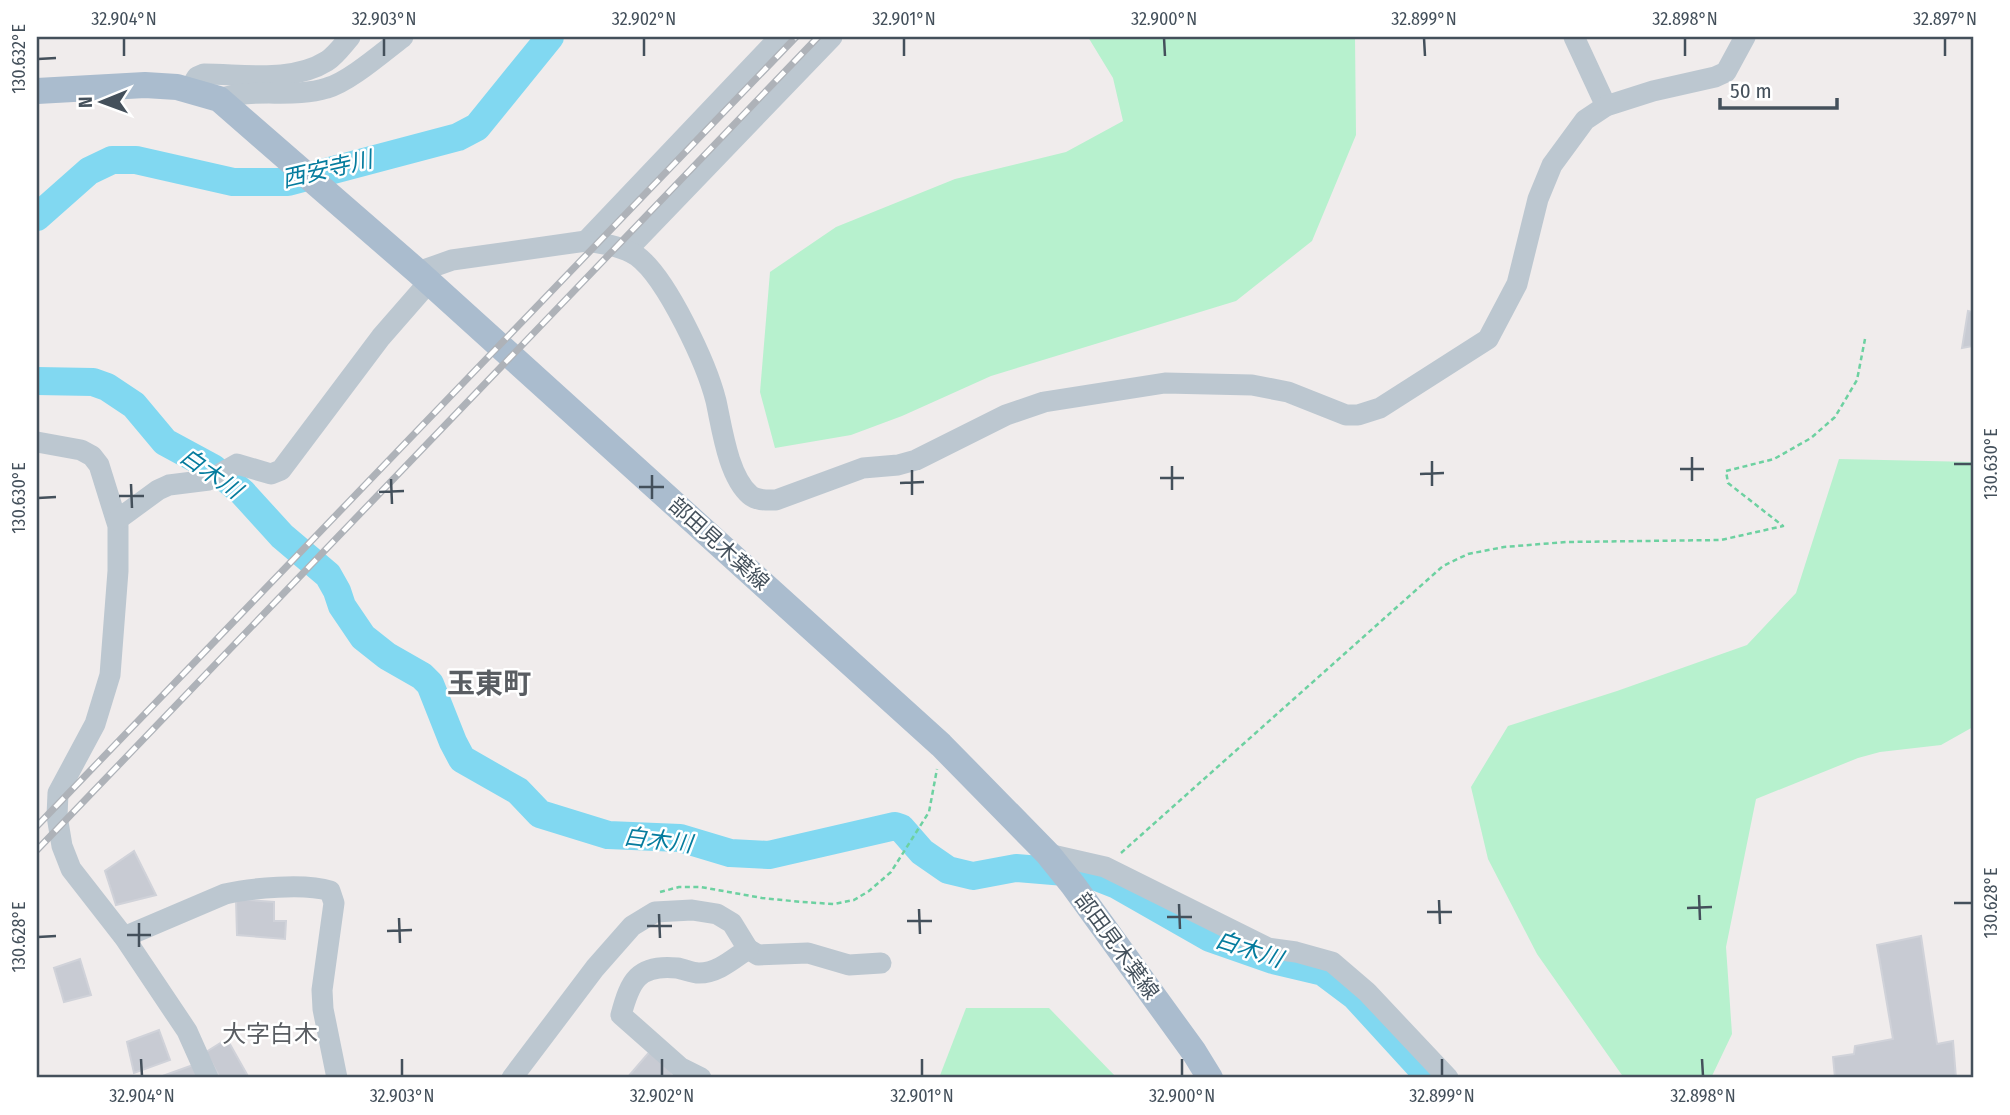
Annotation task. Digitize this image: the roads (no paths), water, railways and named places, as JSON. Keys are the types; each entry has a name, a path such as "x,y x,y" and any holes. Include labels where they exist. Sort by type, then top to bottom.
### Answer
{"main road":[{"name":"部田見木葉線","path":"37,91 145,85 177,87 219,99 423,277 941,745 1052,859 1194,1052 1210,1078"}],"street":[{"path":"189,90 197,77 204,74 285,75 309,70 330,59 349,37"},
{"path":"219,99 238,93 328,88 360,69 403,37"},
{"path":"586,242 780,37"},
{"path":"627,250 832,37"},
{"path":"1574,37 1606,106"},
{"path":"117,520 158,490 169,485 209,480 237,464 271,474 281,470 423,277 452,260 586,242 608,244 627,250 639,258 663,286 698,351 715,397 725,444 739,479 750,495 762,500 776,500 863,468 898,465 916,460 1006,415 1044,402 1165,383 1252,385 1288,392 1340,414 1358,415 1380,408 1488,338 1517,284 1538,199 1552,165 1585,120 1606,106 1726,72 1745,37"},
{"path":"37,443 81,450 92,456 99,466 117,520 118,571 110,675 96,724 58,793 57,816 62,846 71,869 124,937 187,1031 208,1078"},
{"path":"1052,859 1105,867 1268,948 1332,962 1367,992 1448,1078"},
{"path":"124,937 240,890 316,887 330,891 334,903 322,990 323,1009 337,1078"},
{"path":"512,1078 594,968 632,926 655,912 692,910 717,914 732,923 748,949 758,955 808,953 849,965 881,963"},
{"path":"701,1078 681,1068 621,1015 628,989 639,975 656,968 677,968 699,973 722,968 748,949"}],"waterway":[{"name":"西安寺川","path":"37,217 89,171 112,160 136,160 233,182 288,182 458,137 477,127 550,37"},
{"name":"白木川","path":"37,381 93,382 107,387 134,405 165,442 213,468 242,492 282,536 328,575 342,606 363,637 430,684 462,759 518,791 540,814 608,835 680,838 730,853 769,855 895,826 901,828 922,852 948,870 973,876 1016,868 1089,874 1117,885 1210,938 1273,960 1323,972 1355,996 1430,1078"}],"railway":[{"path":"37,826 796,37"},
{"path":"37,850 818,37"}],"district":[{"name":"玉東町","path":"489,683"},
{"name":"大字白木","path":"270,1034"}]}
